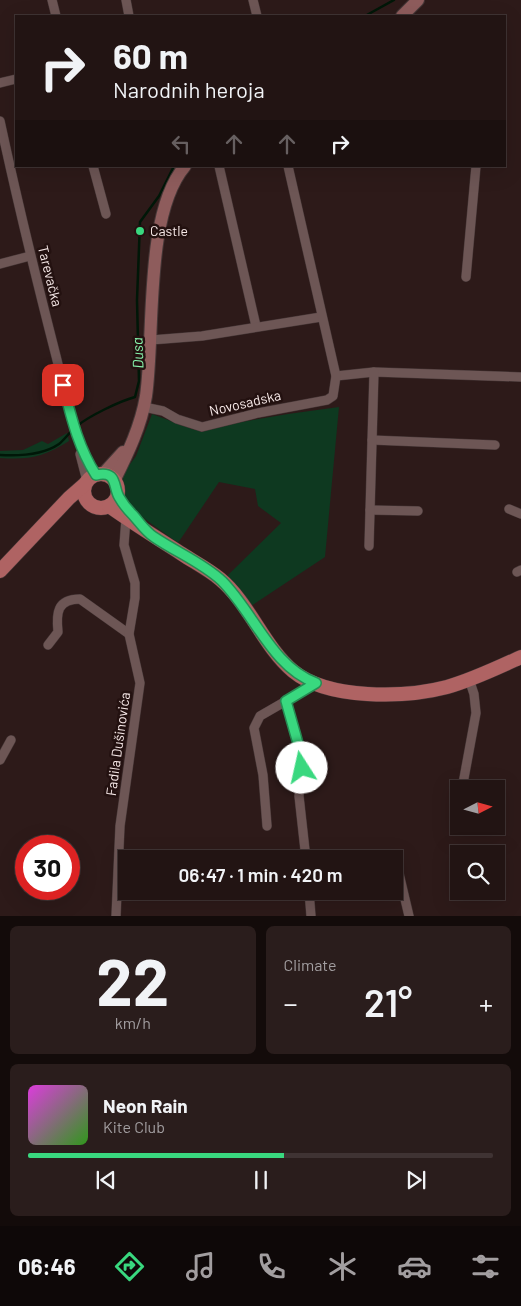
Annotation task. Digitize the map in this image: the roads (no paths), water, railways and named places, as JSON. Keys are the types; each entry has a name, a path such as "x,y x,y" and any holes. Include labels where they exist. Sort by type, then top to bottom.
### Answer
{"main road":[{"path":"403,15 418,0"},
{"path":"0,571 68,498 97,479 130,451 144,407 151,340 155,256 161,220 171,189 184,167"},
{"path":"54,515 79,502 88,503 98,508 113,500 117,486 97,479"},
{"path":"88,503 84,494 97,479"},
{"path":"113,500 126,518 220,579 236,596 292,670 316,683 360,694 412,694 447,687 521,657"},
{"path":"113,500 125,508 152,536"}],"street":[{"path":"52,0 56,15"},
{"path":"126,0 130,15"},
{"path":"253,0 257,15"},
{"path":"0,83 15,79"},
{"name":"Tarevačka","path":"0,121 30,256 75,429 87,462 97,479"},
{"path":"93,167 106,214"},
{"path":"218,167 256,326"},
{"path":"288,167 336,376 374,372 521,377"},
{"path":"466,277 476,167"},
{"path":"0,264 30,256"},
{"path":"151,340 202,336 321,317"},
{"path":"369,546 374,372"},
{"name":"Novosadska","path":"144,407 163,411 177,419 202,427 258,413 327,400 333,396 336,376"},
{"path":"372,440 495,445"},
{"path":"370,510 418,511"},
{"path":"510,510 521,514"},
{"name":"Fadila Dušinovića","path":"116,916 120,826 140,683 129,634 135,598 134,583 124,545 126,518"},
{"path":"48,645 58,632 57,611 64,602 70,599 80,599 129,634"},
{"path":"464,780 476,713 474,694 469,679"},
{"path":"267,826 263,775 254,728 260,716 316,683"},
{"path":"286,701 301,754 302,768 299,796 305,850"},
{"path":"0,760 11,740"},
{"path":"403,891 409,916"},
{"path":"310,900 311,916"}],"waterway":[{"name":"Dusa","path":"367,15 394,0"},
{"name":"Dusa","path":"77,426 105,409 135,397 139,381 137,300 140,222 159,196 174,167"},
{"name":"Dusa","path":"0,455 38,453 53,448 73,430"}],"place":[{"name":"Castle","path":"140,231"}]}
